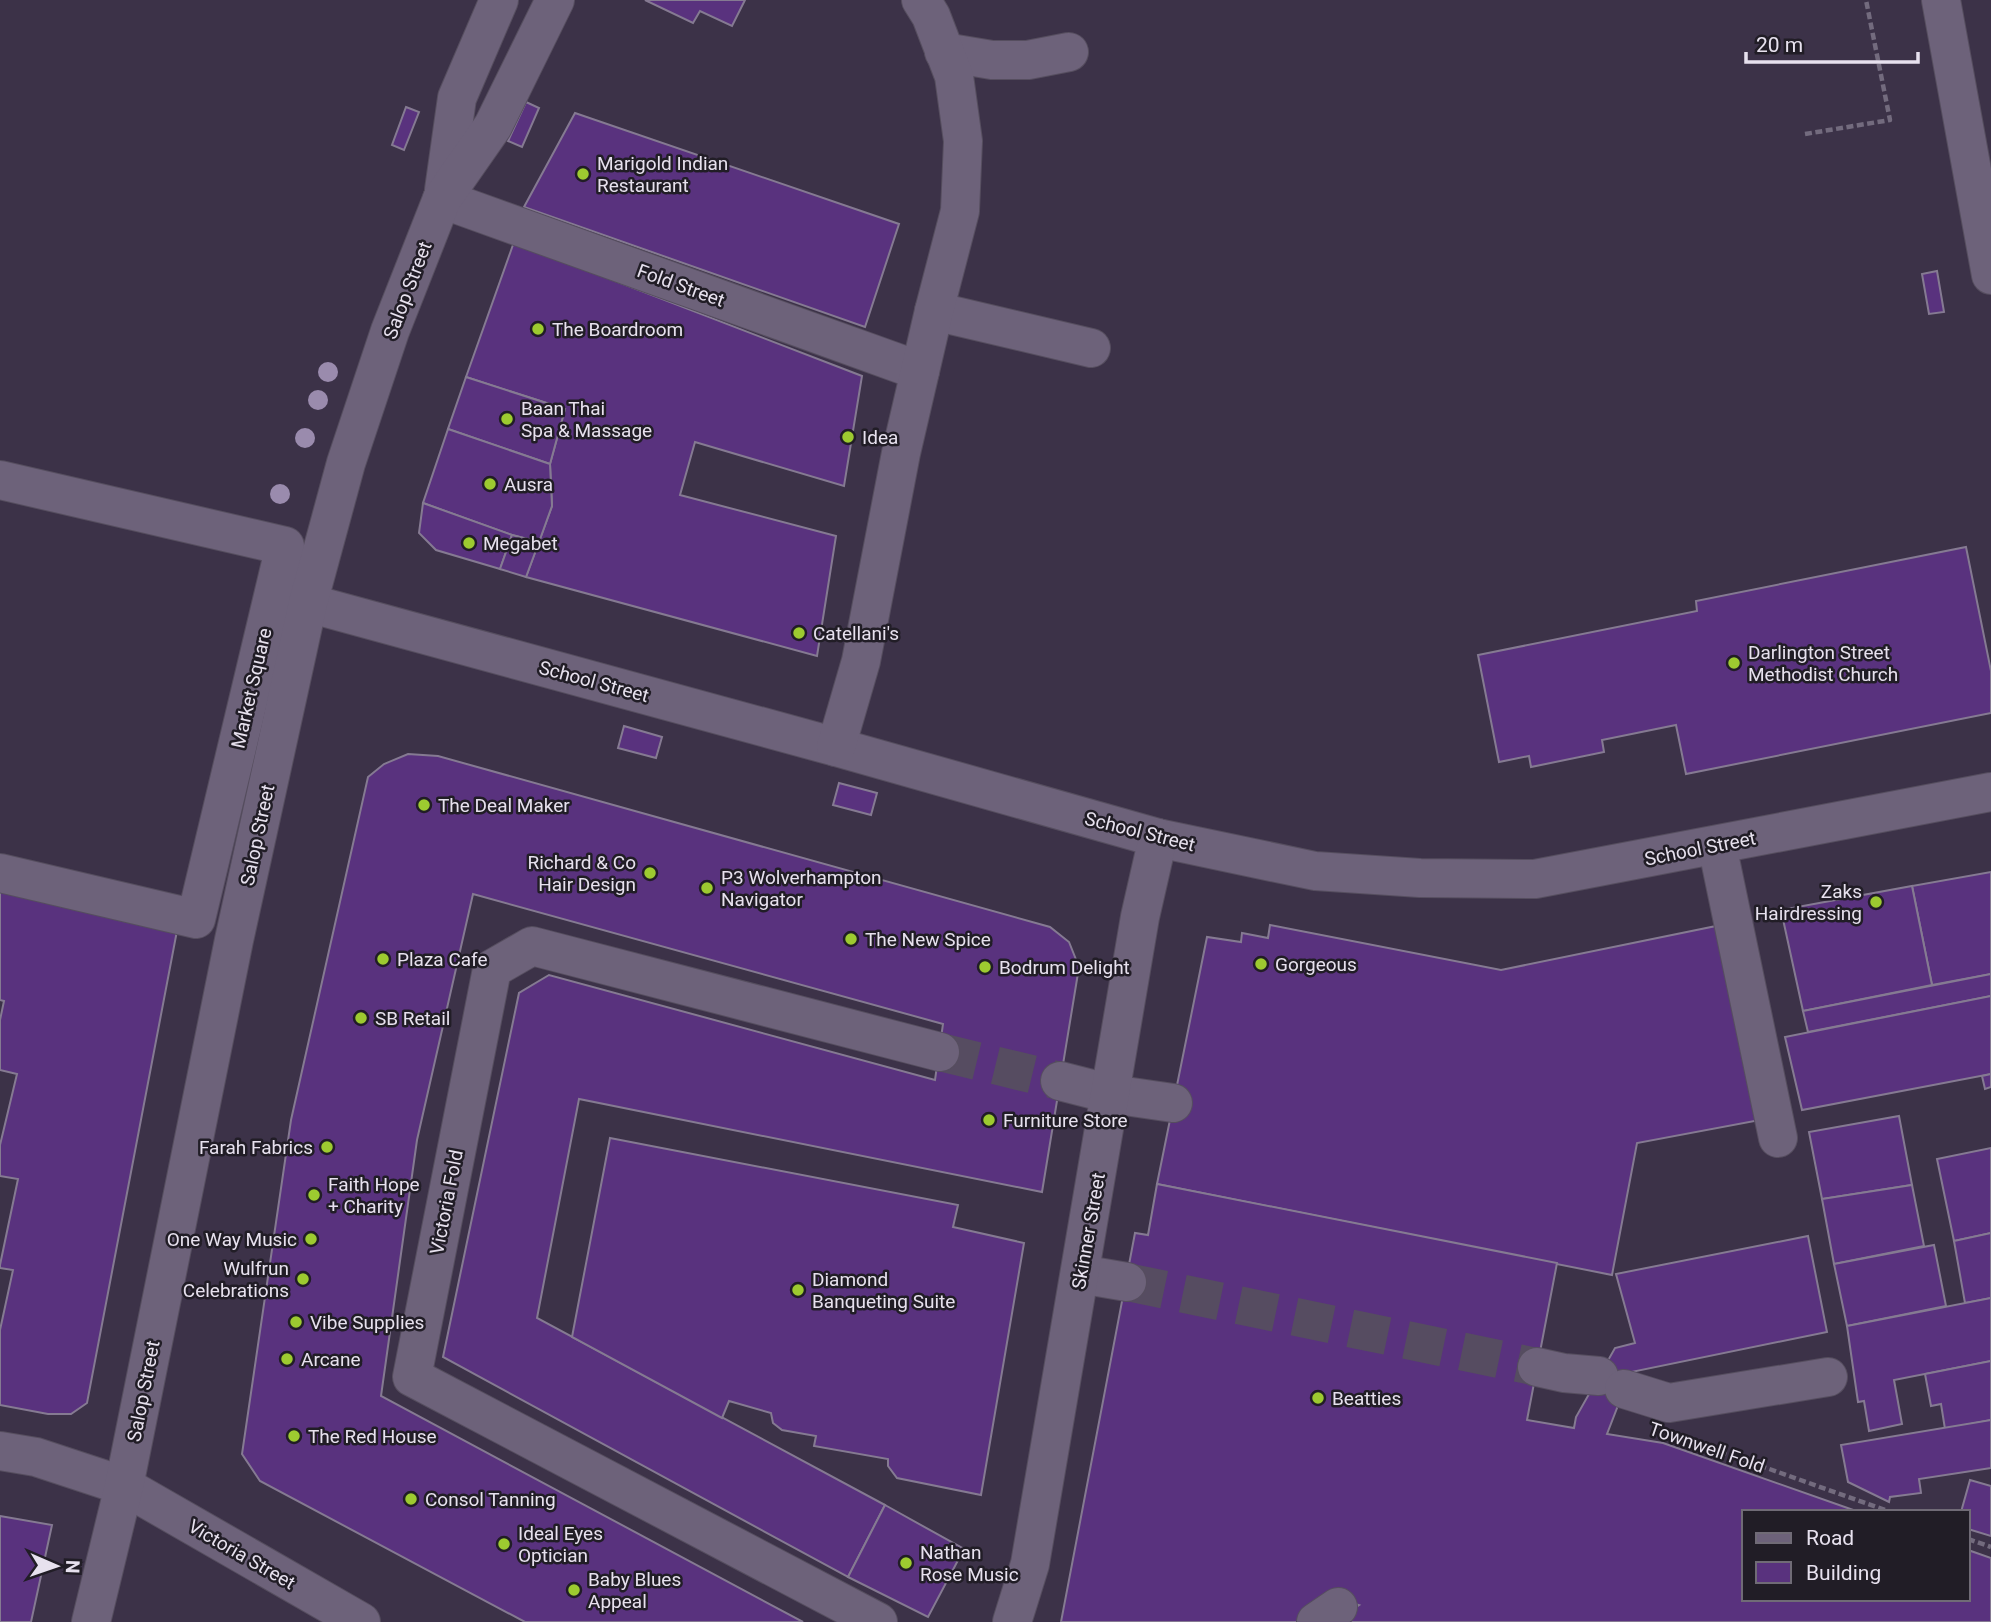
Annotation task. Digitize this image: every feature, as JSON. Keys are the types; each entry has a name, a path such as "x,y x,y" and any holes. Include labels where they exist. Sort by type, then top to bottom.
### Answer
{"street":[{"name":"Salop Street","path":"91,1622 124,1486 234,940 308,603 346,463 390,331 442,199 457,98 499,0"},
{"name":"Salop Street","path":"442,199 493,126 555,0"},
{"path":"836,747 860,661 901,453 960,211 963,141 954,76 931,16 921,0"},
{"path":"1941,0 1991,275"},
{"path":"944,52 992,60 1028,60 1069,52"},
{"name":"Fold Street","path":"442,199 920,371"},
{"path":"934,311 1091,348"},
{"name":"Market Square","path":"0,480 285,546 196,919 0,873"},
{"name":"School Street","path":"308,603 1158,838 1315,870 1420,878 1535,879 1991,792"},
{"name":"Skinner Street","path":"1012,1622 1030,1564 1140,917 1158,838"},
{"path":"1717,845 1777,1138"},
{"name":"Victoria Fold","path":"878,1622 412,1377 492,969 532,946 940,1052"},
{"path":"1060,1081 1111,1094 1173,1103"},
{"path":"1080,1274 1127,1282"},
{"path":"1581,1376 1669,1403 1828,1377"},
{"name":"Victoria Street","path":"0,1451 36,1457 124,1486 360,1622"}],"path":[{"path":"1805,134 1890,120 1866,0"},
{"name":"Townwell Fold","path":"1699,1444 1885,1510"},
{"path":"1970,1540 1991,1547"}],"building":[{"path":"645,0 745,0 732,26 700,11 693,23"},
{"path":"526,102 539,108 522,147 508,141"},
{"path":"406,107 419,112 404,150 392,145"},
{"path":"575,113 899,224 865,327 524,207"},
{"path":"514,242 862,376 844,486 695,442 680,495 836,536 817,656 526,577 552,506 550,464 565,409 466,377"},
{"path":"1937,271 1944,312 1929,314 1922,274"},
{"name":"Baan Thai Spa & Massage","path":"466,377 565,409 550,464 448,429"},
{"name":"Ausra","path":"448,429 550,464 552,506 539,542 423,503"},
{"name":"Megabet","path":"423,503 512,535 500,569 436,550 419,533"},
{"path":"512,535 539,542 526,577 500,569"},
{"name":"Darlington Street Methodist Church","path":"1966,547 1991,671 1991,713 1686,774 1676,725 1602,740 1604,752 1531,767 1529,756 1499,762 1478,655 1697,611 1696,601"},
{"path":"624,726 662,737 656,758 618,748"},
{"path":"408,754 438,756 1050,927 1069,942 1079,967 1042,1192 579,1099 537,1318 885,1505 848,1577 443,1357 519,993 549,975 935,1080 943,1024 473,894 417,1140 381,1396 803,1622 525,1622 260,1481 242,1454 291,1120 368,777 384,764"},
{"path":"839,783 877,793 871,815 833,805"},
{"path":"1991,872 1991,974 1932,985 1912,886"},
{"path":"0,873 180,915 87,1403 71,1414 48,1414 0,1405 0,1330 13,1270 0,1268 0,1265 18,1179 0,1176 0,1145 17,1074 0,1070 0,1020 4,1001 0,1000"},
{"path":"1912,886 1932,985 1803,1011 1781,910"},
{"path":"1270,925 1501,970 1721,925 1760,1120 1637,1143 1612,1275 1157,1184 1207,937 1241,942 1242,933 1268,938"},
{"path":"1991,974 1991,996 1808,1032 1803,1011"},
{"path":"1991,996 1991,1074 1802,1110 1785,1037"},
{"path":"1991,1074 1991,1087 1985,1089 1982,1076"},
{"path":"1899,1116 1912,1185 1822,1199 1809,1132"},
{"name":"Diamond Banqueting Suite","path":"610,1138 958,1205 953,1227 1024,1243 981,1495 897,1478 888,1466 888,1459 814,1446 816,1436 782,1430 773,1423 771,1413 729,1401 722,1418 572,1337"},
{"path":"1991,1148 1991,1233 1954,1241 1937,1159"},
{"name":"Beatties","path":"1157,1184 1557,1263 1527,1420 1574,1428 1576,1417 1615,1348 1635,1343 1616,1274 1808,1236 1827,1332 1631,1372 1607,1434 1663,1443 1853,1510 1742,1510 1742,1601 1970,1601 1970,1551 1991,1558 1991,1622 1334,1622 1359,1605 1332,1597 1296,1622 1061,1622 1135,1233 1148,1235"},
{"path":"1912,1185 1924,1246 1834,1264 1822,1199"},
{"path":"1991,1233 1991,1298 1965,1303 1954,1241"},
{"path":"1934,1245 1946,1306 1847,1326 1834,1264"},
{"path":"1991,1298 1991,1361 1894,1380 1902,1424 1869,1431 1864,1401 1858,1402 1847,1326"},
{"path":"1991,1361 1991,1420 1945,1429 1941,1404 1931,1406 1925,1374"},
{"path":"1991,1420 1991,1468 1919,1479 1921,1493 1890,1497 1889,1502 1848,1482 1841,1445"},
{"path":"1970,1480 1991,1486 1991,1536 1970,1530 1970,1510 1962,1510"},
{"name":"Nathan Rose Music","path":"885,1505 964,1549 928,1617 848,1577"},
{"path":"0,1516 52,1525 31,1622 0,1622"}],"tunnel":[{"path":"940,1052 1060,1081"},
{"path":"1127,1282 1537,1367"}],"place":[{"name":"Marigold Indian Restaurant","path":"583,174"},
{"name":"The Boardroom","path":"538,329"},
{"name":"Baan Thai Spa & Massage","path":"507,419"},
{"name":"Idea","path":"848,437"},
{"name":"Ausra","path":"490,484"},
{"name":"Megabet","path":"469,543"},
{"name":"Catellani's","path":"799,633"},
{"name":"Darlington Street Methodist Church","path":"1734,663"},
{"name":"The Deal Maker","path":"424,805"},
{"name":"Richard & Co Hair Design","path":"650,873"},
{"name":"P3 Wolverhampton Navigator","path":"707,888"},
{"name":"Zaks Hairdressing","path":"1876,902"},
{"name":"The New Spice","path":"851,939"},
{"name":"Plaza Cafe","path":"383,959"},
{"name":"Gorgeous","path":"1261,964"},
{"name":"Bodrum Delight","path":"985,967"},
{"name":"SB Retail","path":"361,1018"},
{"name":"Furniture Store","path":"989,1120"},
{"name":"Farah Fabrics","path":"327,1147"},
{"name":"Faith Hope + Charity","path":"314,1195"},
{"name":"One Way Music","path":"311,1239"},
{"name":"Wulfrun Celebrations","path":"303,1279"},
{"name":"Diamond Banqueting Suite","path":"798,1290"},
{"name":"Vibe Supplies","path":"296,1322"},
{"name":"Arcane","path":"287,1359"},
{"name":"Beatties","path":"1318,1398"},
{"name":"The Red House","path":"294,1436"},
{"name":"Consol Tanning","path":"411,1499"},
{"name":"Ideal Eyes Optician","path":"504,1544"},
{"name":"Nathan Rose Music","path":"906,1563"},
{"name":"Baby Blues Appeal","path":"574,1590"}]}
